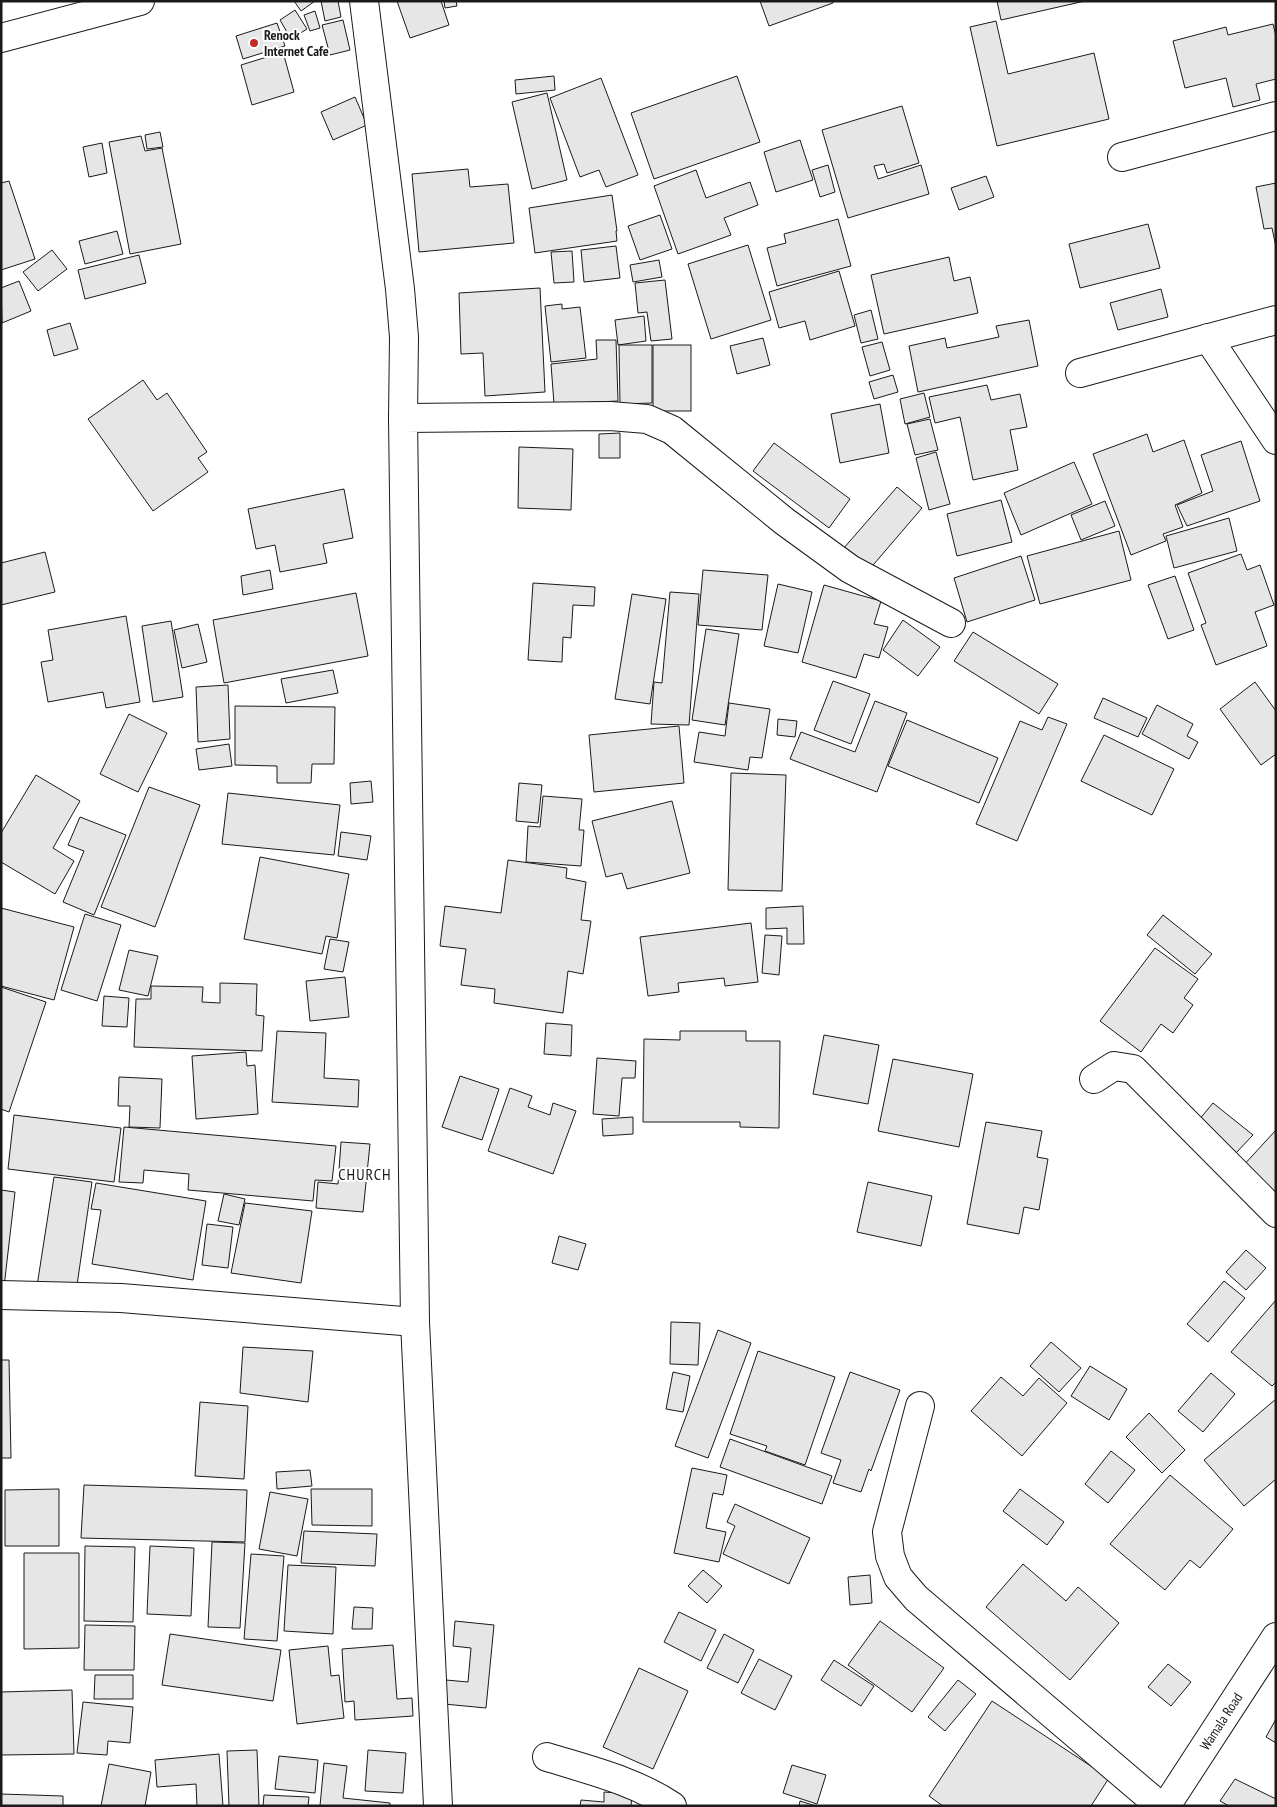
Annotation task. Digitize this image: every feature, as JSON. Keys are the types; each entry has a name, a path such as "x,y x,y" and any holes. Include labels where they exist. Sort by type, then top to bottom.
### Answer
{"street":[{"path":"1,38 140,1"},
{"path":"364,1 400,289 404,337 415,1322 438,1806"},
{"path":"1122,157 1276,116"},
{"path":"1080,373 1276,320"},
{"path":"1208,338 1276,440"},
{"path":"404,418 610,416 647,419 672,430 784,521 850,568 951,623"},
{"path":"1094,1079 1114,1066 1133,1069 1276,1213"},
{"path":"1,1295 121,1298 415,1322"},
{"path":"920,1406 887,1532 890,1556 898,1577 916,1598 1160,1806"},
{"name":"Wamala Road","path":"1166,1806 1276,1637"},
{"path":"547,1757 622,1782 672,1806"}],"building":[{"path":"294,1 315,1 301,11"},
{"path":"321,1 338,1 341,17 325,21"},
{"path":"397,1 441,1 449,25 410,38"},
{"path":"444,1 456,1 457,6 445,8"},
{"path":"760,1 833,1 833,3 769,26"},
{"path":"997,1 1085,1 1001,20"},
{"path":"295,10 307,29 291,39 280,20"},
{"path":"315,11 320,28 310,31 304,15"},
{"path":"343,20 350,50 330,55 322,25"},
{"path":"996,21 1008,74 1094,53 1109,119 997,146 970,27"},
{"path":"277,23 285,46 243,59 236,36"},
{"path":"1273,24 1276,36 1276,79 1256,84 1260,100 1233,107 1226,78 1185,88 1173,41 1226,27 1228,35"},
{"path":"283,52 294,92 252,105 241,65"},
{"path":"554,76 555,90 516,94 515,80"},
{"path":"737,76 760,142 654,179 631,113"},
{"path":"601,78 638,175 606,187 599,170 580,177 550,98"},
{"path":"547,93 567,180 532,189 512,102"},
{"path":"355,97 367,125 333,140 321,112"},
{"path":"902,106 919,163 887,173 884,164 874,166 878,179 921,165 929,194 848,218 822,130"},
{"path":"160,132 163,147 147,149 145,135"},
{"path":"141,136 145,151 162,148 181,244 130,254 109,142"},
{"path":"800,140 813,180 776,192 764,152"},
{"path":"102,143 107,173 89,177 83,147"},
{"path":"828,165 835,192 820,197 812,170"},
{"path":"468,169 470,187 508,184 514,243 419,252 412,174"},
{"path":"696,170 706,198 750,182 758,205 724,218 731,235 678,254 654,186"},
{"path":"986,176 994,197 959,210 951,188"},
{"path":"9,181 35,259 1,270 1,183"},
{"path":"1276,183 1276,247 1272,228 1264,229 1256,187"},
{"path":"612,195 617,241 535,253 529,208"},
{"path":"660,215 672,249 640,260 628,226"},
{"path":"838,219 851,266 777,286 767,248 786,243 784,234"},
{"path":"1148,224 1160,268 1080,288 1069,244"},
{"path":"117,231 123,254 85,264 79,241"},
{"path":"748,245 771,320 711,339 688,264"},
{"path":"616,246 620,278 584,282 581,250"},
{"path":"52,250 67,269 38,291 23,272"},
{"path":"572,251 574,282 554,283 551,252"},
{"path":"139,255 146,283 85,299 78,270"},
{"path":"949,257 954,281 970,277 978,313 884,334 871,275"},
{"path":"659,260 662,277 633,282 630,265"},
{"path":"839,271 855,326 810,340 805,321 779,328 769,292"},
{"path":"665,280 672,339 651,341 647,312 638,313 635,283"},
{"path":"19,281 31,311 2,323 1,288"},
{"path":"540,288 545,392 485,396 483,353 461,354 459,293"},
{"path":"1161,289 1168,317 1118,330 1110,303"},
{"path":"562,304 562,309 580,307 586,358 551,362 545,306"},
{"path":"871,310 878,339 861,343 854,315"},
{"path":"644,316 646,341 618,345 615,320"},
{"path":"1029,320 1038,366 918,392 909,346 945,338 947,348 999,337 996,326"},
{"path":"70,323 78,349 54,356 47,330"},
{"path":"763,338 770,365 737,374 730,346"},
{"path":"596,340 616,340 618,401 554,404 551,364 597,359"},
{"path":"882,342 890,370 870,376 862,347"},
{"path":"619,345 652,345 652,403 620,404"},
{"path":"653,345 691,345 691,411 653,411"},
{"path":"893,375 898,392 874,399 869,382"},
{"path":"143,380 157,400 167,393 207,452 198,458 208,472 153,511 88,419"},
{"path":"987,385 991,400 1020,394 1027,427 1010,430 1018,470 973,480 960,417 935,423 929,397"},
{"path":"924,393 930,417 905,424 900,399"},
{"path":"880,404 889,453 840,463 831,414"},
{"path":"930,419 938,450 915,455 907,424"},
{"path":"620,433 620,458 599,458 599,434"},
{"path":"1147,434 1153,452 1184,440 1202,493 1175,505 1183,527 1163,534 1166,541 1131,555 1093,454"},
{"path":"1241,441 1260,501 1187,526 1177,505 1213,491 1201,455"},
{"path":"774,443 850,499 829,528 753,471"},
{"path":"519,447 573,449 571,510 518,508"},
{"path":"936,452 950,504 929,510 916,458"},
{"path":"1074,462 1092,504 1021,535 1004,493"},
{"path":"897,487 922,508 868,571 843,549"},
{"path":"344,489 353,538 323,544 327,563 280,572 275,545 256,549 248,509"},
{"path":"1001,500 1012,542 957,556 947,514"},
{"path":"1105,501 1115,526 1081,540 1071,515"},
{"path":"1229,518 1237,551 1174,568 1166,536"},
{"path":"1119,531 1131,580 1040,604 1027,556"},
{"path":"45,552 55,592 1,605 1,563"},
{"path":"1241,554 1247,570 1260,565 1274,605 1255,612 1267,646 1216,665 1201,625 1206,623 1188,573"},
{"path":"1021,556 1035,600 967,622 954,578"},
{"path":"270,570 273,589 243,595 241,576"},
{"path":"703,570 768,575 762,630 698,625"},
{"path":"1175,576 1194,630 1168,639 1148,585"},
{"path":"533,583 595,587 594,606 573,605 571,638 563,637 562,662 528,660"},
{"path":"778,584 812,592 798,653 764,646"},
{"path":"824,585 881,601 874,624 888,627 879,658 864,654 856,678 802,662"},
{"path":"670,592 699,594 689,725 651,724 654,682 662,683"},
{"path":"356,593 368,656 224,683 213,620"},
{"path":"632,594 666,599 650,704 615,699"},
{"path":"126,616 140,702 106,708 103,692 48,702 41,662 53,660 48,630"},
{"path":"903,620 940,647 918,676 883,650"},
{"path":"171,621 183,697 153,702 142,626"},
{"path":"198,624 207,662 182,668 174,630"},
{"path":"706,629 739,634 725,725 692,720"},
{"path":"973,632 1058,684 1039,714 954,661"},
{"path":"333,670 338,693 286,703 281,679"},
{"path":"833,681 870,694 851,744 814,730"},
{"path":"1255,682 1276,711 1276,754 1261,765 1220,709"},
{"path":"228,685 230,739 198,742 196,687"},
{"path":"1103,698 1147,718 1138,737 1094,718"},
{"path":"875,701 907,713 877,792 790,759 801,732 855,752"},
{"path":"729,703 770,709 762,758 750,757 748,770 694,762 699,732 725,736"},
{"path":"1157,705 1193,724 1187,736 1198,742 1189,759 1142,734"},
{"path":"235,706 335,707 334,764 312,764 311,783 277,783 277,766 235,765"},
{"path":"129,714 167,733 138,792 100,774"},
{"path":"1048,717 1067,724 1017,841 976,824 1020,721 1042,730"},
{"path":"778,719 797,721 795,737 777,735"},
{"path":"907,720 998,758 979,803 888,766"},
{"path":"679,726 684,783 594,792 589,735"},
{"path":"1104,735 1174,769 1152,815 1081,781"},
{"path":"229,744 232,766 199,770 196,749"},
{"path":"731,773 786,775 782,891 728,890"},
{"path":"36,775 80,801 53,848 74,861 55,894 1,862 1,833"},
{"path":"371,781 373,802 351,804 350,783"},
{"path":"519,783 542,785 538,823 516,821"},
{"path":"149,787 200,805 155,927 101,907"},
{"path":"228,793 340,805 334,855 222,844"},
{"path":"543,796 582,799 579,830 584,830 581,866 526,862 528,826 540,827"},
{"path":"672,801 690,873 627,889 622,873 606,877 592,821"},
{"path":"80,817 126,835 94,915 63,902 84,851 68,845"},
{"path":"341,832 371,836 367,860 338,856"},
{"path":"260,857 349,874 337,938 326,936 322,954 244,939"},
{"path":"508,860 567,868 566,878 586,882 581,920 591,921 583,974 568,971 563,1013 494,1003 495,989 461,985 466,949 440,946 445,906 501,913"},
{"path":"803,906 804,944 787,944 787,928 766,929 766,908"},
{"path":"1,908 74,927 54,1000 1,986"},
{"path":"85,914 121,925 97,1001 61,990"},
{"path":"1163,915 1212,954 1195,974 1147,935"},
{"path":"751,923 758,982 725,986 724,978 678,983 679,992 648,996 640,937"},
{"path":"765,935 782,936 779,975 762,973"},
{"path":"330,939 349,942 343,972 324,969"},
{"path":"1155,948 1198,979 1184,998 1193,1005 1173,1033 1161,1024 1141,1052 1100,1021"},
{"path":"129,950 158,956 148,996 119,990"},
{"path":"345,977 349,1017 310,1021 306,981"},
{"path":"220,983 257,984 256,1015 264,1016 262,1051 134,1047 136,999 151,999 151,986 203,987 202,1002 220,1003"},
{"path":"1,987 46,1002 9,1112 1,1109"},
{"path":"104,996 129,998 127,1027 102,1026"},
{"path":"546,1023 572,1025 571,1056 544,1054"},
{"path":"277,1031 326,1033 324,1078 359,1080 358,1107 272,1102"},
{"path":"680,1031 746,1031 746,1041 780,1041 779,1128 740,1127 740,1122 643,1122 644,1039 680,1040"},
{"path":"824,1035 879,1045 868,1104 813,1094"},
{"path":"246,1052 247,1066 255,1065 258,1114 196,1119 192,1056"},
{"path":"597,1058 636,1061 635,1078 622,1078 619,1116 593,1114"},
{"path":"893,1059 973,1074 959,1147 878,1131"},
{"path":"460,1076 499,1089 482,1140 442,1127"},
{"path":"119,1077 162,1079 160,1128 129,1127 130,1106 118,1106"},
{"path":"510,1088 532,1096 528,1107 550,1115 553,1103 576,1111 553,1174 488,1151"},
{"path":"1213,1103 1253,1135 1234,1155 1198,1121"},
{"path":"14,1115 121,1128 114,1182 8,1169"},
{"path":"633,1117 633,1134 603,1136 602,1119"},
{"path":"986,1122 1042,1131 1037,1157 1048,1159 1039,1210 1024,1207 1019,1234 967,1224"},
{"path":"124,1127 336,1146 332,1181 315,1180 313,1201 188,1190 189,1174 144,1170 143,1183 119,1182"},
{"path":"1276,1130 1276,1198 1242,1167"},
{"path":"341,1142 370,1144 363,1212 316,1208 318,1182 338,1184"},
{"path":"54,1177 92,1182 76,1292 37,1286"},
{"path":"868,1182 932,1196 921,1246 857,1232"},
{"path":"96,1183 206,1201 193,1280 92,1264 101,1210 91,1209"},
{"path":"1,1190 15,1192 4,1287 1,1287"},
{"path":"224,1194 245,1199 239,1225 218,1221"},
{"path":"245,1203 312,1211 301,1283 231,1273"},
{"path":"207,1224 233,1227 228,1268 202,1265"},
{"path":"559,1236 586,1244 578,1270 552,1263"},
{"path":"1246,1250 1266,1268 1246,1290 1226,1272"},
{"path":"1224,1281 1245,1298 1208,1342 1187,1324"},
{"path":"1276,1300 1276,1382 1272,1386 1231,1352"},
{"path":"671,1322 700,1323 698,1365 670,1364"},
{"path":"718,1330 751,1343 708,1458 675,1446"},
{"path":"1051,1342 1081,1368 1059,1392 1030,1366"},
{"path":"243,1347 313,1351 308,1402 240,1393"},
{"path":"758,1351 835,1377 805,1465 765,1451 767,1446 730,1434"},
{"path":"1,1360 9,1360 11,1458 1,1458"},
{"path":"1090,1366 1127,1389 1109,1420 1071,1396"},
{"path":"673,1372 690,1376 683,1412 666,1409"},
{"path":"850,1372 900,1390 871,1471 869,1469 861,1492 833,1483 841,1460 821,1453"},
{"path":"1211,1373 1235,1394 1203,1432 1178,1411"},
{"path":"1001,1377 1023,1396 1039,1378 1067,1403 1022,1456 971,1411"},
{"path":"1276,1399 1276,1479 1244,1506 1204,1460"},
{"path":"200,1402 248,1406 244,1479 195,1476"},
{"path":"1149,1413 1185,1450 1162,1473 1126,1437"},
{"path":"730,1439 832,1476 822,1504 720,1467"},
{"path":"1111,1451 1135,1470 1108,1503 1085,1484"},
{"path":"692,1468 727,1475 723,1495 713,1493 706,1528 726,1532 719,1562 674,1553"},
{"path":"310,1470 312,1486 277,1489 276,1472"},
{"path":"1170,1475 1233,1529 1200,1568 1190,1560 1165,1590 1110,1544"},
{"path":"84,1485 247,1490 245,1542 81,1538"},
{"path":"59,1489 59,1546 5,1546 5,1490"},
{"path":"311,1489 372,1489 372,1526 312,1525"},
{"path":"1020,1489 1064,1522 1047,1545 1003,1511"},
{"path":"270,1492 308,1499 297,1556 259,1549"},
{"path":"735,1504 810,1538 789,1584 723,1554 735,1526 727,1522"},
{"path":"304,1531 377,1534 375,1566 301,1563"},
{"path":"212,1542 245,1543 240,1628 208,1627"},
{"path":"85,1546 135,1547 133,1622 84,1621"},
{"path":"150,1546 194,1548 191,1616 147,1614"},
{"path":"24,1553 79,1553 79,1648 24,1649"},
{"path":"251,1554 284,1556 277,1641 244,1639"},
{"path":"1023,1564 1066,1601 1078,1587 1119,1623 1070,1680 986,1607"},
{"path":"288,1565 336,1567 333,1634 284,1631"},
{"path":"703,1570 722,1586 707,1603 688,1586"},
{"path":"870,1575 872,1603 850,1605 848,1577"},
{"path":"354,1607 373,1608 372,1629 352,1629"},
{"path":"679,1612 716,1630 701,1661 664,1642"},
{"path":"455,1621 494,1625 486,1708 444,1704 446,1680 468,1682 471,1648 453,1646"},
{"path":"880,1621 944,1668 912,1712 848,1665"},
{"path":"85,1625 135,1626 134,1670 84,1670"},
{"path":"170,1634 281,1650 273,1701 162,1685"},
{"path":"724,1634 754,1650 738,1683 707,1668"},
{"path":"393,1645 397,1699 412,1698 413,1716 355,1720 354,1701 345,1702 342,1649"},
{"path":"328,1646 331,1676 339,1675 344,1718 297,1724 289,1650"},
{"path":"759,1659 792,1676 775,1710 741,1693"},
{"path":"834,1660 874,1686 861,1706 821,1680"},
{"path":"1168,1664 1191,1682 1171,1706 1148,1687"},
{"path":"639,1668 688,1691 653,1769 603,1747"},
{"path":"95,1675 133,1675 133,1699 94,1699"},
{"path":"958,1680 976,1694 945,1731 928,1717"},
{"path":"72,1690 74,1754 1,1755 1,1692"},
{"path":"992,1701 1109,1778 1091,1806 943,1806 929,1796"},
{"path":"83,1702 133,1707 130,1743 108,1741 107,1755 77,1753"},
{"path":"1276,1719 1276,1743 1266,1737"},
{"path":"257,1750 259,1806 229,1806 227,1751"},
{"path":"368,1750 406,1753 403,1793 365,1791"},
{"path":"219,1754 223,1806 197,1806 196,1784 157,1787 155,1760"},
{"path":"279,1756 318,1760 315,1793 275,1789"},
{"path":"324,1763 347,1766 343,1798 390,1803 390,1806 320,1806"},
{"path":"109,1764 151,1772 145,1806 101,1806"},
{"path":"792,1765 826,1775 817,1804 783,1793"},
{"path":"1235,1779 1276,1799 1276,1806 1229,1806 1220,1801"},
{"path":"604,1792 632,1794 631,1806 580,1806 581,1800 604,1802"},
{"path":"1,1794 63,1796 63,1806 1,1806"},
{"path":"264,1795 309,1797 308,1806 263,1806"},
{"path":"800,1801 816,1806 799,1806"}],"place":[{"name":"Renock Internet Cafe","path":"254,43"}],"district":[{"name":"CHURCH","path":"365,1174"}]}
